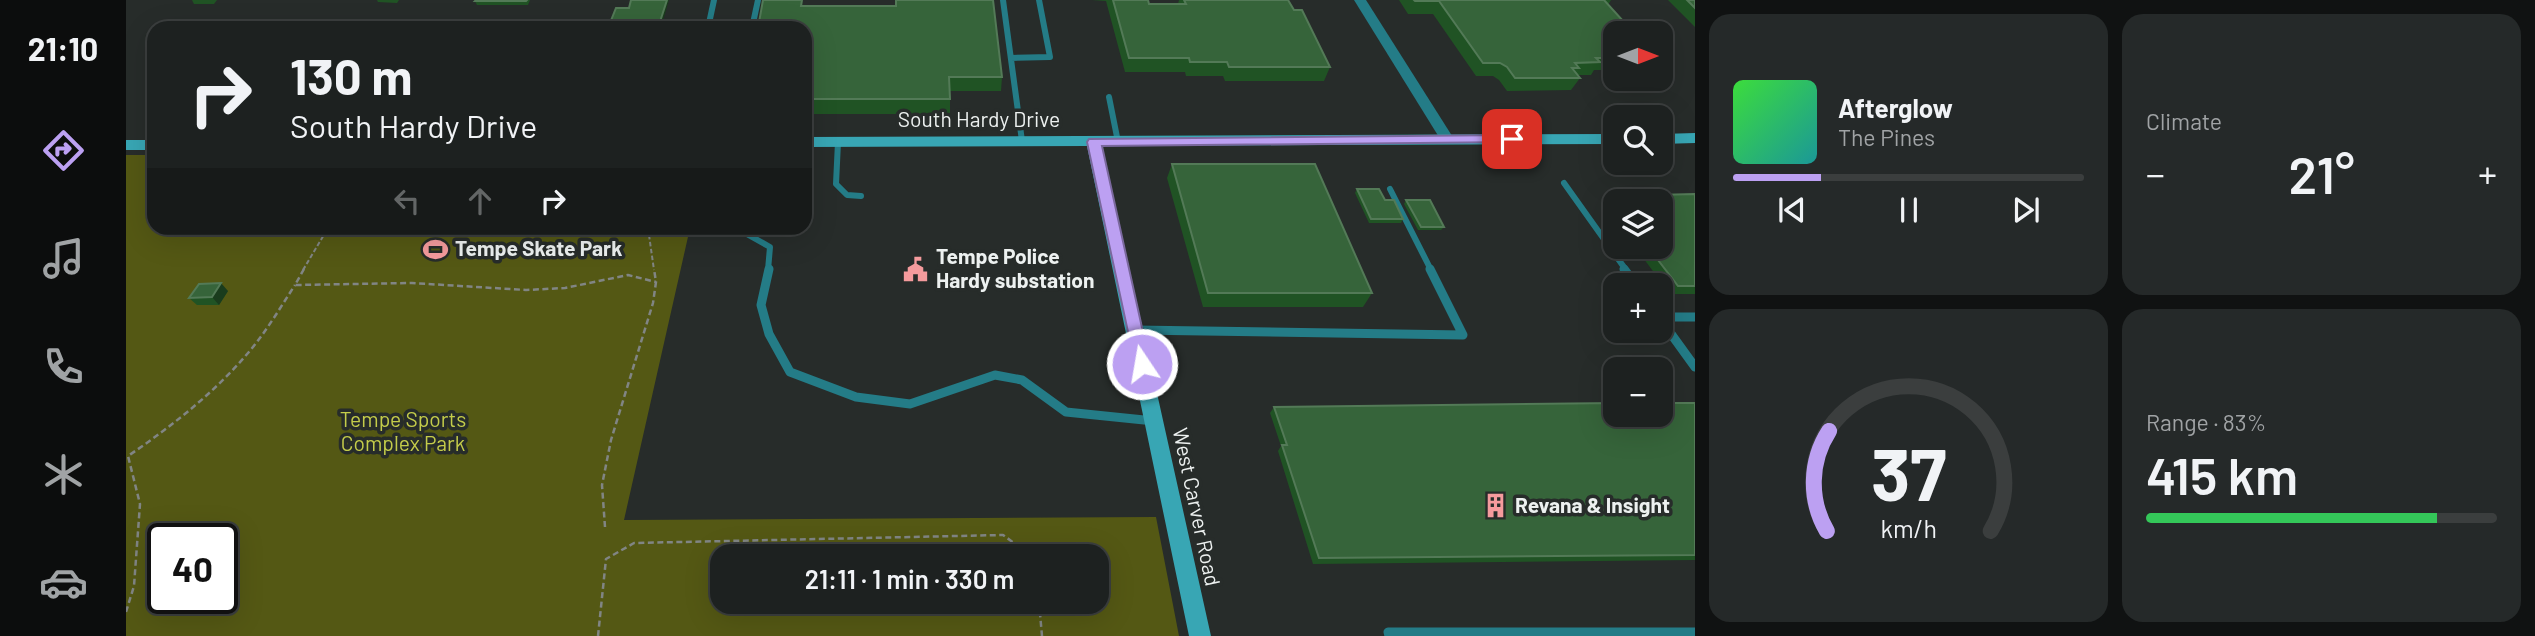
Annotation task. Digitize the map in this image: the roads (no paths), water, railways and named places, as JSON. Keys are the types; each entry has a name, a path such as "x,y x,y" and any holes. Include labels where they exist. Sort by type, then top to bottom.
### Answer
{"street":[{"path":"1360,0 1447,139"},
{"path":"1673,139 1695,138"},
{"name":"South Hardy Drive","path":"812,142 1603,139"},
{"name":"West Carver Road","path":"1094,142 1200,636"},
{"path":"126,145 147,145"}],"lane":[{"path":"710,21 714,0"},
{"path":"754,21 758,0"},
{"path":"1003,0 1021,141"},
{"path":"1012,58 1050,57 1039,0"},
{"path":"1109,97 1118,142"},
{"path":"838,142 836,184 846,195 861,196"},
{"path":"1564,183 1628,273"},
{"path":"1135,330 1463,335 1390,189"},
{"path":"749,235 770,247 768,276 761,305 769,334 790,372 856,397 910,404 995,375 1022,380 1066,412 1154,421"},
{"path":"1673,318 1695,317"},
{"path":"1673,336 1695,367"},
{"path":"1389,634 1695,632"}],"place":[{"name":"Tempe Skate Park","path":"435,249"},
{"name":"Tempe Police Hardy substation","path":"916,269"},
{"name":"Revana & Insight","path":"1495,506"}],"park label":[{"name":"Tempe Sports Complex Park","path":"403,432"}]}
